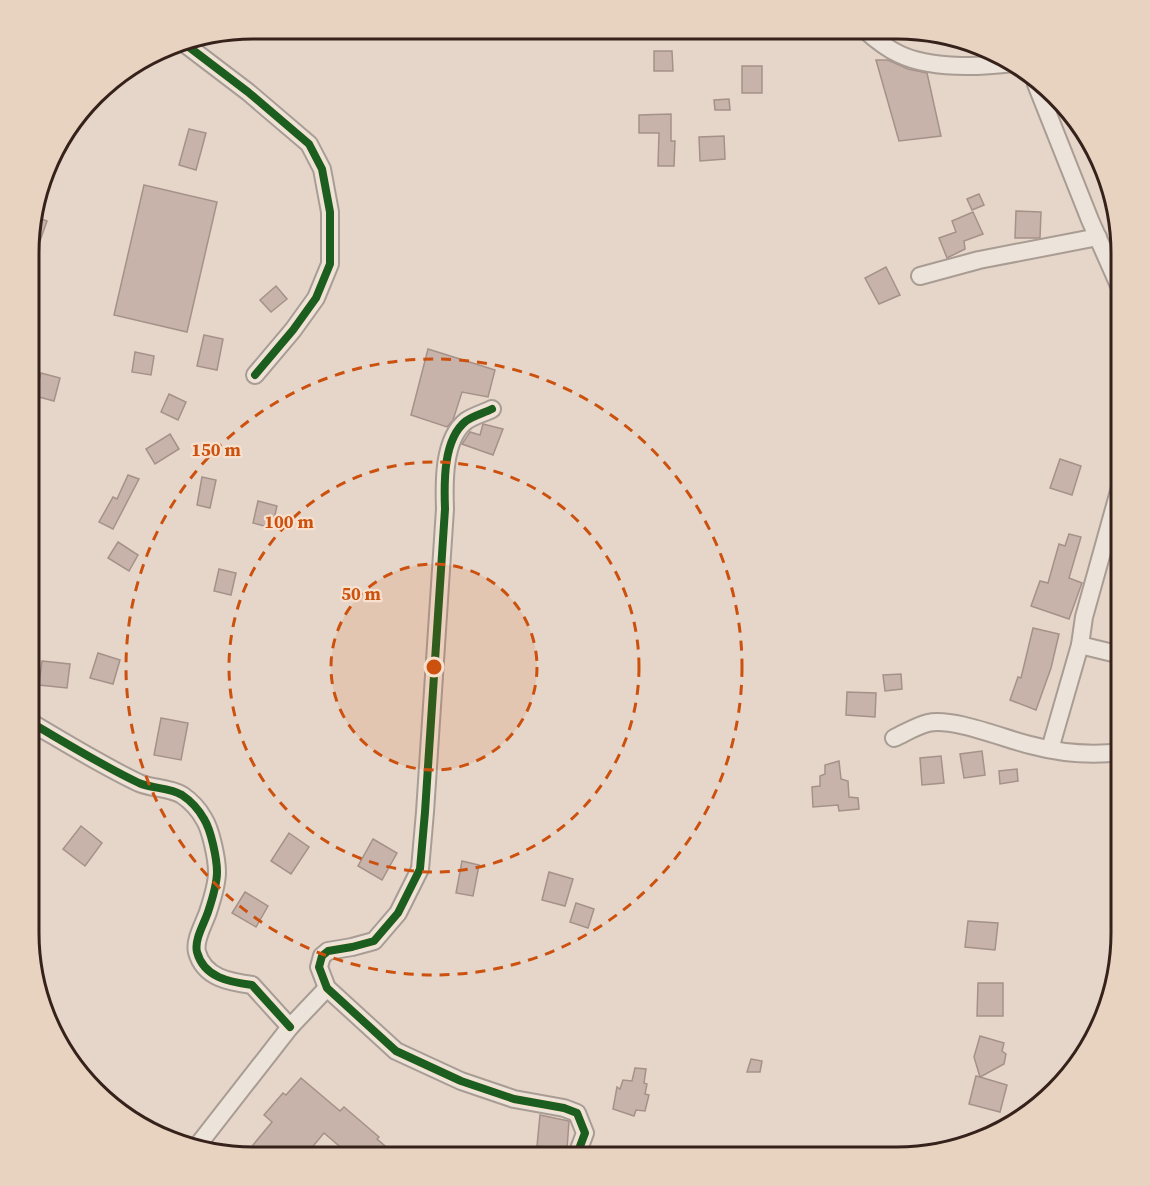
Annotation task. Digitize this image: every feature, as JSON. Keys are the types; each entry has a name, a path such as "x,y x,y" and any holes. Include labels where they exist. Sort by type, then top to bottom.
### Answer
{"street":[{"path":"877,39 898,54 923,63 998,65"},
{"path":"191,48 309,144 321,169 330,212 330,264 316,298 293,330 255,375"},
{"path":"1040,94 1111,267"},
{"path":"920,276 979,260 1098,237"},
{"path":"492,410 466,421 454,438 444,472 445,509 420,869 398,913 374,941 328,951 322,956 319,967 327,988 396,1051 461,1082 514,1099 564,1108 577,1113 585,1133 580,1147"},
{"path":"1050,749 1080,645 1084,617 1111,520"},
{"path":"1080,645 1111,653"},
{"path":"894,738 929,722 954,723 1050,749 1097,755 1111,753"},
{"path":"39,727 107,768 142,784 169,789 192,803 205,819 217,872 209,909 198,940 197,952 206,969 217,977 230,982 252,985 290,1027"},
{"path":"201,1141 290,1027 327,988"}],"building":[{"path":"654,51 672,51 673,71 654,71"},
{"path":"876,60 888,60 908,69 927,73 941,136 899,141"},
{"path":"742,66 762,66 762,93 742,93"},
{"path":"729,99 730,110 715,110 714,100"},
{"path":"671,114 671,141 675,141 674,166 658,166 659,133 639,133 639,115"},
{"path":"189,129 206,133 196,170 179,165"},
{"path":"724,136 725,159 700,161 699,137"},
{"path":"144,185 217,202 187,332 114,315"},
{"path":"979,194 984,205 972,210 967,199"},
{"path":"1016,211 1041,212 1040,238 1015,238"},
{"path":"973,212 983,234 964,241 965,249 947,258 939,238 956,232 952,221"},
{"path":"42,219 47,221 39,244"},
{"path":"886,267 900,295 879,304 865,278"},
{"path":"276,286 287,299 271,312 260,300"},
{"path":"204,335 223,339 217,370 197,366"},
{"path":"428,349 495,370 488,397 462,392 453,420 447,427 411,415"},
{"path":"135,352 154,356 151,375 132,372"},
{"path":"41,373 60,378 54,401 39,397"},
{"path":"169,394 186,402 178,420 161,412"},
{"path":"483,424 503,429 493,455 462,444 470,432 480,435"},
{"path":"170,434 179,449 155,464 146,449"},
{"path":"1060,459 1081,466 1072,495 1050,488"},
{"path":"128,475 139,479 113,529 99,522 113,497 117,499"},
{"path":"202,477 216,480 210,508 197,505"},
{"path":"258,501 277,506 272,528 253,523"},
{"path":"1069,534 1081,537 1069,578 1082,583 1069,619 1031,606 1040,581 1048,583 1059,544 1065,546"},
{"path":"118,542 138,555 129,571 108,558"},
{"path":"219,569 236,573 231,595 214,591"},
{"path":"1033,628 1059,634 1051,668 1036,710 1010,700 1018,677 1021,678"},
{"path":"98,653 120,660 113,684 90,678"},
{"path":"42,661 70,664 67,688 39,685"},
{"path":"901,674 902,689 885,691 883,675"},
{"path":"847,692 876,693 875,717 846,715"},
{"path":"161,718 188,723 181,760 154,755"},
{"path":"982,751 985,775 964,778 960,754"},
{"path":"941,756 944,783 922,785 920,758"},
{"path":"839,761 841,779 848,781 849,797 858,798 859,809 839,811 838,805 813,807 812,787 820,786 820,776 825,774 825,765"},
{"path":"1017,769 1018,781 1000,784 999,771"},
{"path":"81,826 102,843 85,866 63,849"},
{"path":"289,833 309,847 291,874 271,861"},
{"path":"373,839 397,853 382,880 358,866"},
{"path":"462,861 479,865 473,896 456,893"},
{"path":"549,872 573,879 565,906 542,900"},
{"path":"245,892 268,906 256,927 232,913"},
{"path":"576,903 594,909 588,928 570,922"},
{"path":"968,921 998,923 995,950 965,947"},
{"path":"978,983 1003,983 1003,1016 977,1016"},
{"path":"980,1036 1004,1043 1002,1051 1006,1054 1004,1064 980,1077 974,1057"},
{"path":"751,1059 762,1061 760,1072 747,1072"},
{"path":"635,1068 646,1069 645,1094 649,1095 645,1111 636,1110 634,1116 613,1109 617,1087 620,1089 623,1080 632,1081"},
{"path":"976,1076 1007,1085 1000,1112 969,1104"},
{"path":"301,1078 340,1111 344,1107 379,1137 377,1139 386,1147 340,1147 324,1133 312,1147 251,1147 272,1122 264,1115 283,1093 286,1095"},
{"path":"540,1115 569,1121 567,1147 537,1146"}],"cycle path":[{"path":"190,48 248,92 309,144 322,169 330,212 330,264 316,298 293,330 255,375"},
{"path":"492,409 469,419 458,429 446,462 445,509 420,869 398,913 374,941 328,951 322,956 319,967 327,988 396,1051 461,1081 514,1099 564,1108 577,1113 585,1133 580,1147"},
{"path":"39,727 139,783 182,795 197,809 209,830 217,872 213,897 196,947 200,961 205,968 219,977 252,985 290,1027"}]}
